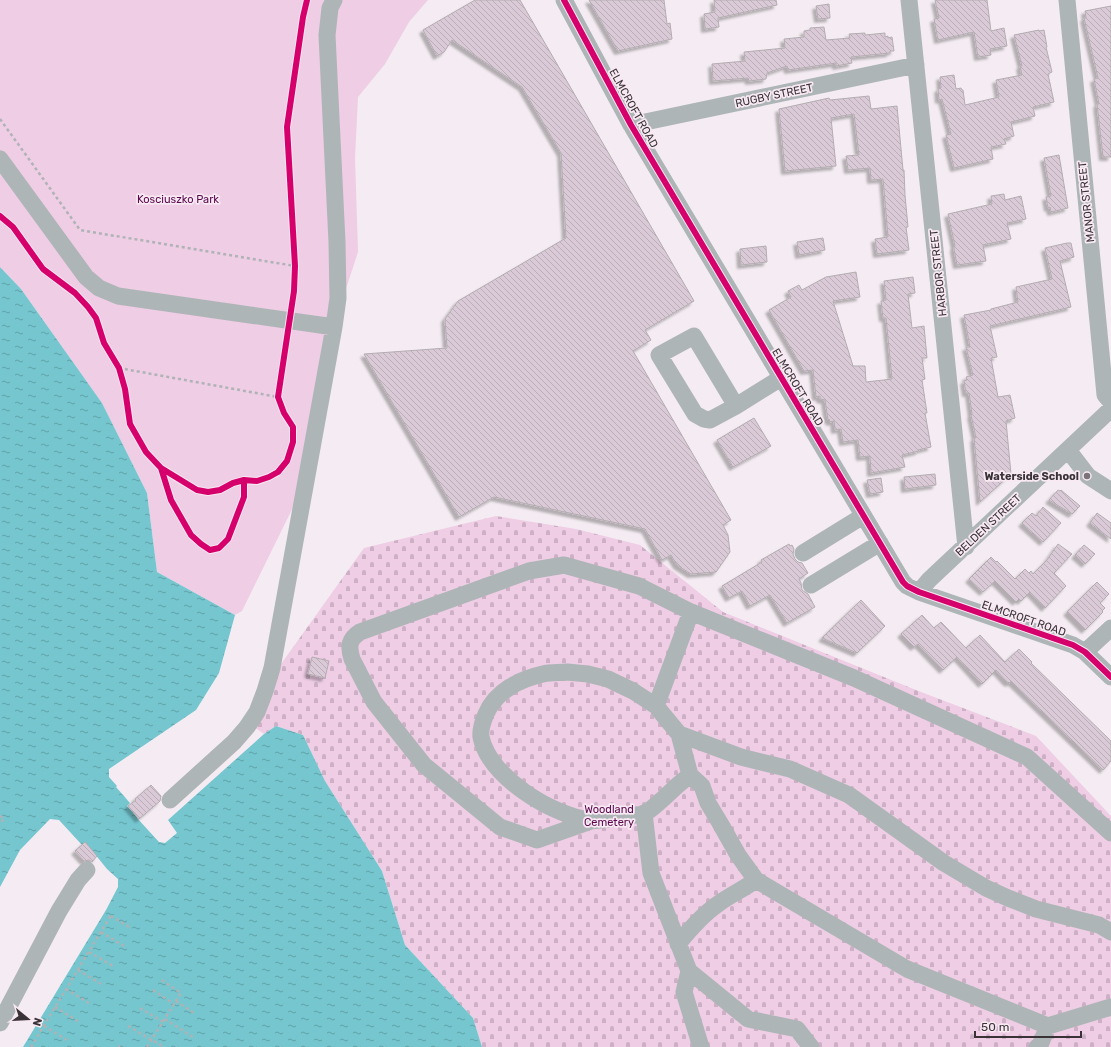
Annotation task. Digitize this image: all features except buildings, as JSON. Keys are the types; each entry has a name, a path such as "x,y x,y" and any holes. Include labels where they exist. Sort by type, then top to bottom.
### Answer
{"street":[{"path":"170,800 234,742 247,726 257,712 272,668 338,298 337,242 327,34 330,8 334,0"},
{"name":"ELMCROFT ROAD","path":"564,0 631,125 903,582 907,586 919,592 1073,645 1085,652 1111,677"},
{"name":"HARBOR STREET","path":"909,0 966,546"},
{"name":"MANOR STREET","path":"1066,0 1105,395 1111,402"},
{"name":"RUGBY STREET","path":"631,125 916,65"},
{"path":"0,159 86,277 99,288 118,296 334,327"},
{"path":"736,406 694,336 660,356 695,414 704,419 710,420 736,406 781,378"},
{"name":"BELDEN STREET","path":"919,592 929,580 1111,409"},
{"path":"1068,450 1088,476 1111,491"},
{"path":"803,553 863,516"},
{"path":"810,585 880,543"},
{"path":"690,775 644,814 591,821 537,840 500,827 424,765 370,696 352,659 350,643 353,636 360,632 521,573 564,565 638,586 691,612 854,678 1027,757 1111,833"},
{"path":"656,706 691,612"},
{"path":"1085,652 1111,628"},
{"path":"591,821 572,816 532,797 497,768 486,750 481,736 482,722 488,708 498,696 510,686 529,678 544,674 567,672 588,674 608,679 633,691 656,706 678,734 690,775 702,786 708,803 738,855 756,880 907,969 1048,1026 1111,1007"},
{"path":"678,734 741,757 790,769 849,795 944,863 986,888 1036,909 1099,925 1111,932"},
{"path":"644,814 651,873 689,971 748,1019 797,1029 811,1047"},
{"path":"0,1023 59,911 78,880 87,870"},
{"path":"678,944 704,914 756,880"},
{"path":"689,971 684,992 701,1047"},
{"path":"1038,1047 1048,1026"}],"path":[{"path":"0,119 80,230 295,269 294,259"},
{"path":"118,366 121,375"},
{"path":"118,366 279,399 280,389"},
{"path":"0,816 4,818 0,825"},
{"path":"33,1046 111,915 131,928"},
{"path":"101,932 124,946"},
{"path":"89,952 113,966"},
{"path":"78,970 101,984"},
{"path":"147,1047 181,993 160,978"},
{"path":"66,989 89,1003"},
{"path":"153,990 194,1013"},
{"path":"55,1007 79,1022"},
{"path":"140,1008 193,1037"},
{"path":"44,1026 67,1040"},
{"path":"128,1026 164,1047"}],"green space":[{"name":"Kosciuszko Park","path":"0,0 428,0 409,22 385,64 358,97 355,158 358,252 337,316 301,491 242,611 235,615 157,572 147,493 102,403 21,289 0,267"},
{"name":"Woodland Cemetery","path":"496,516 576,529 640,545 723,612 921,692 1036,736 1111,816 1111,1047 482,1047 473,1018 405,945 382,871 325,781 303,735 276,726 264,734 254,727 271,678 364,548"}],"water":[{"path":"0,267 21,289 102,403 147,493 157,572 235,615 219,673 196,710 109,769 109,777 130,803 127,806 137,818 159,842 165,843 177,833 168,820 264,734 276,726 303,735 325,781 382,871 405,945 473,1018 482,1047 23,1047 106,910 118,887 118,879 107,869 85,842 82,845 59,820 50,819 20,850 0,887"}],"cycle path":[{"path":"161,468 197,490 208,492 220,490 233,483 244,480 257,481 278,472 287,461 293,442 293,427 284,413 278,397 294,291 295,266 287,127 303,17 307,0"},
{"path":"564,0 631,125 903,582 907,586 919,592 1073,645 1085,652 1111,677"},
{"path":"0,216 13,227 43,269 75,293 96,318 104,343 119,368 125,389 130,424 146,452 161,468 171,500 191,535 210,550 219,548 228,539 244,497 244,480"}],"place":[{"name":"Waterside School","path":"1087,476"}]}
